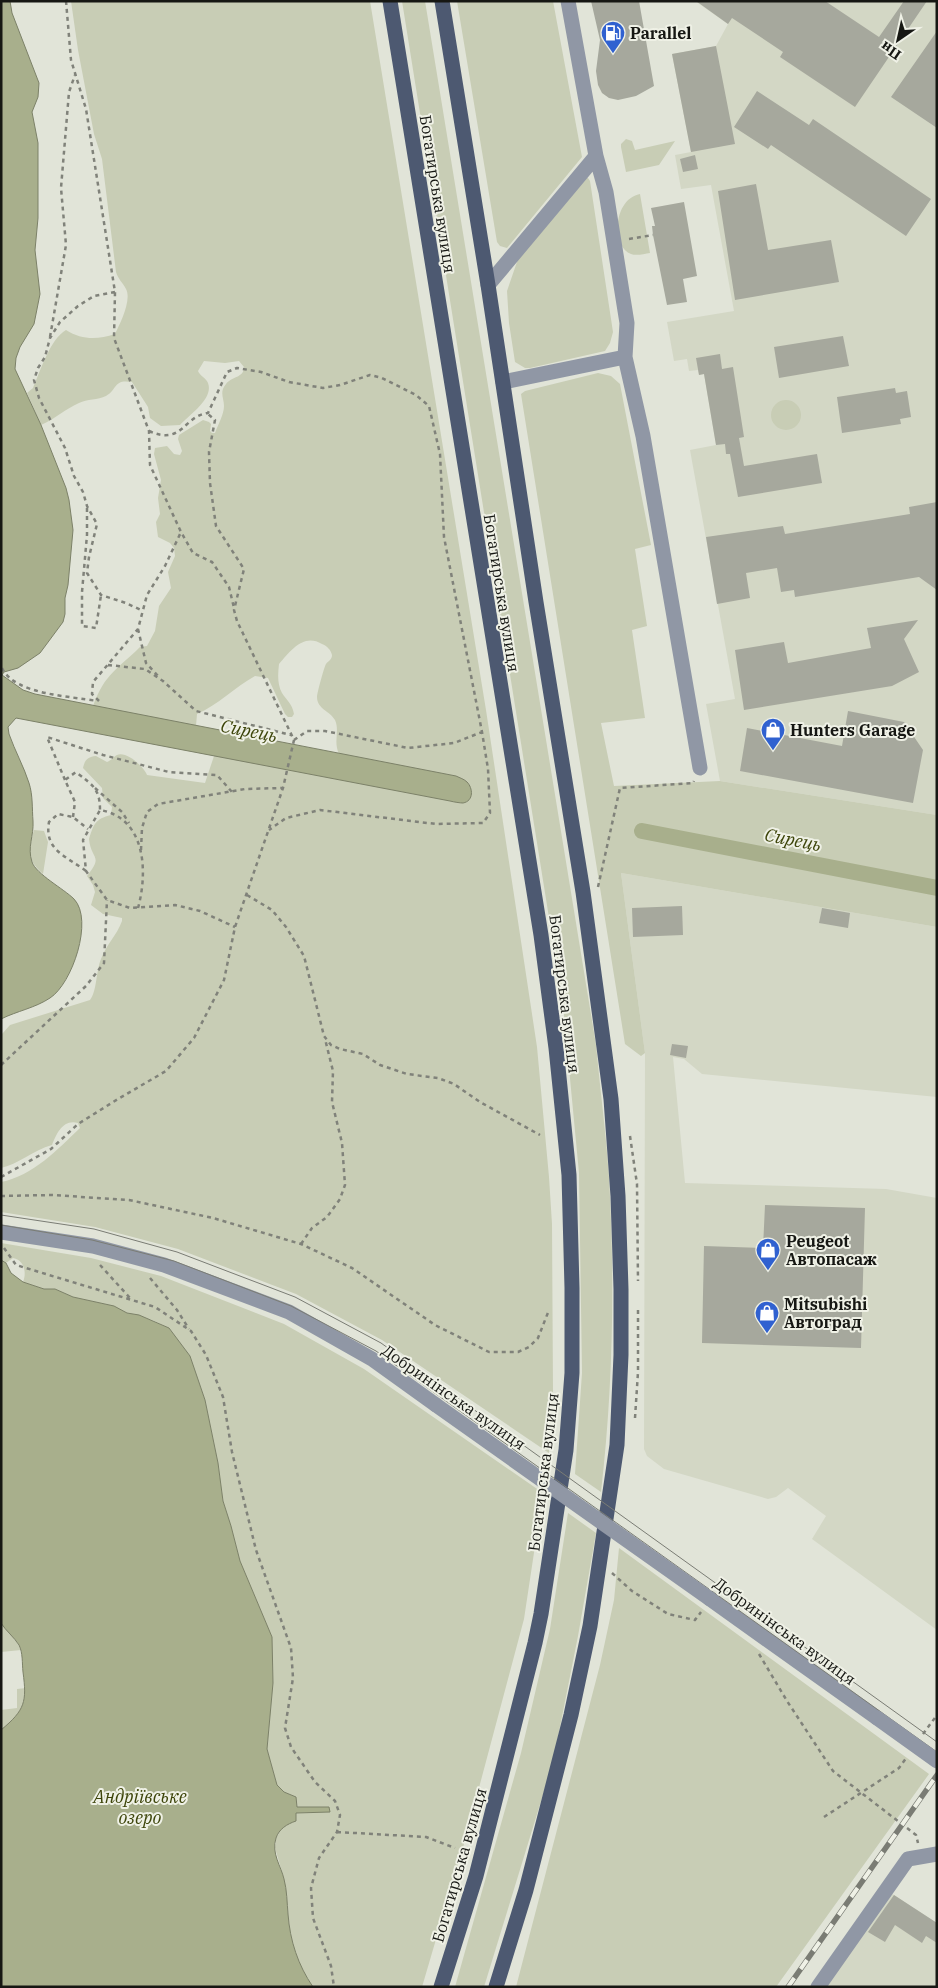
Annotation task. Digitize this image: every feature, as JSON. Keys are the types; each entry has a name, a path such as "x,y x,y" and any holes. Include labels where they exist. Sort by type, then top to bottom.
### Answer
{"main road":[{"name":"Богатирська вулиця","path":"390,1 541,935 556,1048 569,1174 572,1288 572,1373 566,1450 541,1614 476,1876 441,1987"},
{"name":"Богатирська вулиця","path":"442,1 583,892 611,1099 618,1196 621,1355 617,1445 590,1626 564,1743 526,1890 496,1987"}],"street":[{"path":"568,1 596,156 606,192 626,323 625,357 643,436 700,768"},
{"path":"488,285 596,156"},
{"path":"503,382 625,357"},
{"name":"Добринінська вулиця","path":"1,1232 93,1246 164,1265 289,1312 372,1359 709,1602 937,1761"},
{"path":"818,1987 908,1859 937,1854"}],"path":[{"path":"1,1176 51,1149 78,1124 166,1072 194,1038 224,980 235,927 287,773 294,740 237,621 229,587 212,562 193,553 181,532 150,465 149,431 114,338 114,292 86,109 71,60 66,1"},
{"path":"76,76 69,92 61,188 66,245 46,357 38,368 34,380 38,398 65,448 74,476 97,524 87,572 101,595 96,628 82,626 87,506"},
{"path":"613,242 653,235"},
{"path":"50,338 60,322 78,306 94,296 114,292"},
{"path":"208,414 227,372 237,368 261,372 289,382 323,388 340,385 370,375 382,378 416,395 429,406 440,454 444,537 488,770 490,813 483,822 436,824 320,810 286,818 269,830"},
{"path":"149,431 162,437 174,434 200,414 208,414 215,420 209,452 210,483 216,526 244,569 234,610"},
{"path":"2,668 6,677 18,685 46,693 99,701 92,694 94,682 138,629 147,595 165,566 181,532"},
{"path":"101,595 126,602 143,611"},
{"path":"138,629 146,663 196,711 292,735"},
{"path":"108,665 145,669 163,681"},
{"path":"294,740 307,731 325,732 408,748 454,743 482,732"},
{"path":"73,817 75,802 47,737 103,755 169,772 217,775 232,792"},
{"path":"598,887 620,788 692,783 700,768"},
{"path":"65,780 76,772 122,812 130,824 141,851"},
{"path":"86,870 83,840 100,810 100,796 92,786"},
{"path":"138,908 144,878 141,851 142,828 147,812 158,804 232,792 282,788"},
{"path":"100,810 111,812 130,824"},
{"path":"88,829 73,817 58,814 49,822 47,832 51,845 86,870 108,900 130,908 175,905 200,911 235,927"},
{"path":"247,895 272,910 286,927 304,956 333,1070 332,1102 342,1143 344,1184 340,1199 327,1217 312,1228 301,1244"},
{"path":"1,1064 86,986 104,963 108,900"},
{"path":"324,1036 331,1045 363,1054 380,1065 407,1074 438,1078 454,1084 480,1102 540,1135"},
{"path":"1,1196 52,1195 129,1200 213,1218 301,1244 352,1268 435,1326 489,1352 518,1352 528,1347 538,1338 549,1310"},
{"path":"1,1245 16,1265 155,1307 191,1331"},
{"path":"98,1262 131,1299"},
{"path":"147,1274 177,1310 206,1355 223,1397 232,1452 256,1550 291,1648 293,1678 285,1728 290,1747 315,1782 335,1801 340,1815 337,1832 319,1858 311,1888 313,1918 331,1966 334,1987"},
{"path":"612,1573 632,1591 668,1614 695,1620 709,1602"},
{"path":"758,1652 787,1702 833,1771 860,1794 916,1835 921,1857"},
{"path":"921,1738 937,1715"},
{"path":"824,1817 899,1768 910,1753"},
{"path":"337,1832 426,1837 454,1848"}],"shaded area":[{"path":"71,1 370,1 486,710 537,1047 552,1224 553,1391 549,1453 382,1340 296,1294 178,1249 95,1227 1,1212 1,1182 13,1179 34,1168 54,1153 80,1128 78,1123 73,1122 64,1125 58,1132 52,1145 1,1168 2,1034 10,1025 90,1000 94,991 101,959 122,921 122,918 103,914 91,905 95,892 87,876 96,861 89,839 92,829 98,820 111,815 112,807 103,798 102,788 83,768 87,759 96,756 107,762 121,754 135,760 147,775 205,783 214,756 456,776 339,754 335,720 321,707 317,697 325,666 332,655 327,647 315,641 304,642 298,645 279,664 279,686 292,707 294,714 292,717 288,717 285,714 268,678 255,676 212,706 197,714 196,726 93,706 102,686 113,672 140,647 147,646 155,631 159,606 171,588 168,572 175,556 174,548 170,543 158,537 156,522 160,514 158,498 161,480 154,454 155,448 167,446 174,454 180,455 182,451 178,439 179,435 203,420 211,424 210,431 215,433 224,409 222,392 224,387 228,381 242,373 244,367 239,361 225,363 204,361 198,371 208,383 207,395 200,406 180,425 161,426 150,418 148,407 132,382 126,381 119,383 106,396 79,403 41,425 27,393 33,388 50,348 60,334 66,330 78,336 90,338 115,334 125,312 128,299 126,289 116,272 102,159 94,134"},
{"path":"402,1 425,1 596,1045 609,1177 612,1256 612,1335 608,1414 601,1492 575,1474 582,1373 579,1173 563,1005"},
{"path":"457,1 553,1 582,157 507,248 500,246 497,242"},
{"path":"695,1 937,1 937,815 720,781 706,704 735,699 690,450 716,445 704,374 699,375 698,370 689,371 687,359 674,361 667,322 734,311 711,185 681,189 675,155 691,152 672,54 716,46 728,24"},
{"path":"626,139 632,141 635,150 675,141 659,165 626,172 621,144"},
{"path":"586,178 590,181 613,332 610,343 605,351 525,368 515,362 509,323 507,291 518,259"},
{"path":"640,194 650,253 635,255 625,250 620,242 618,223 624,204"},
{"path":"598,373 611,376 620,384 651,545 635,549 647,626 632,630 645,718 601,723 614,786 720,781 937,815 937,927 621,873 645,1053 641,1056 625,1044 521,394 525,391"},
{"path":"786,400 797,404 801,415 797,426 786,430 775,426 771,415 775,404"},
{"path":"34,830 44,831 48,842 43,874 31,859 30,844"},
{"path":"621,873 937,927 937,1097 702,1074 684,1059 673,1057 685,1183 886,1189 937,1198 937,1630 812,1539 826,1516 788,1488 776,1497 768,1499 664,1469 647,1456 644,1449 645,1053"},
{"path":"1,1243 91,1258 161,1276 284,1324 364,1369 543,1493 524,1619 464,1844 422,1987 313,1987 303,1972 294,1950 284,1879 275,1848 276,1838 296,1813 329,1812 329,1807 296,1807 296,1797 284,1792 277,1785 267,1749 273,1683 272,1637 240,1561 223,1501 218,1463 205,1400 190,1356 169,1328 152,1320 127,1313 114,1306 73,1297 55,1289 44,1289 23,1282 24,1267 20,1261 13,1258 6,1263 1,1260"},
{"path":"568,1513 596,1533 553,1762 484,1987 455,1987 521,1753 550,1629"},
{"path":"619,1548 929,1774 776,1987 516,1987 600,1665 614,1600"},
{"path":"1,1623 17,1642 21,1650 1,1652"},
{"path":"26,1688 22,1707 12,1721 1,1730 1,1710 17,1708 17,1689"},
{"path":"891,1893 937,1923 937,1987 826,1987"}],"water":[{"path":"1,1 10,1 12,13 39,83 38,97 32,112 38,143 38,218 35,250 40,294 34,324 20,347 15,369 41,425 66,488 73,530 63,622 40,653 18,668 4,672 2,675 23,690 35,694 456,776 467,782 471,797 467,802 457,802 16,718 8,727 31,792 33,826 30,851 32,862 44,876 74,899 80,909 82,921 78,951 73,966 58,991 50,998 32,1007 1,1019"},
{"name":"Андріївське озеро","path":"1,1260 6,1263 11,1273 23,1282 44,1289 55,1289 73,1297 114,1306 127,1313 139,1315 169,1328 190,1356 205,1400 218,1463 223,1501 240,1561 272,1637 273,1683 267,1749 277,1785 284,1792 296,1797 297,1807 329,1807 330,1812 296,1813 296,1821 281,1829 275,1844 276,1854 285,1883 293,1943 303,1970 313,1987 1,1987 1,1730 20,1711 25,1691 20,1648 1,1623"}],"building":[{"path":"591,1 639,1 654,86 636,96 618,100 609,98 602,93 598,85 596,71 600,40"},
{"path":"696,1 825,1 879,37 904,1 927,1 855,107 780,57 783,52 732,18 728,24"},
{"path":"937,31 937,128 891,97"},
{"path":"716,46 735,144 691,152 672,54"},
{"path":"757,91 809,125 813,119 931,199 906,236 771,145 768,149 734,127"},
{"path":"695,155 698,169 683,172 680,159"},
{"path":"756,184 768,250 831,240 839,282 735,300 718,191"},
{"path":"684,202 697,276 683,279 687,302 667,305 653,235 652,226 655,226 651,208"},
{"path":"843,336 849,366 779,378 774,347"},
{"path":"720,354 722,369 733,367 744,437 739,438 744,466 817,454 822,483 738,497 730,454 726,454 725,444 716,445 704,374 699,375 696,358"},
{"path":"895,388 896,393 907,391 911,417 900,419 901,424 842,433 837,397"},
{"path":"937,502 937,590 919,577 795,597 794,590 781,592 777,568 746,573 750,598 717,604 706,537 783,526 785,534 910,514 909,507"},
{"path":"918,620 904,639 919,672 892,686 744,710 735,650 784,642 788,663 871,648 867,628"},
{"path":"848,711 904,722 923,750 913,803 740,771 747,728 842,746"},
{"path":"682,906 683,935 633,937 632,908"},
{"path":"822,908 850,913 848,928 819,923"},
{"path":"672,1044 688,1046 686,1058 670,1055"},
{"path":"765,1205 865,1208 861,1348 702,1343 704,1246 763,1248"},
{"path":"894,1895 937,1923 937,1943 926,1936 922,1943 895,1925 885,1942 868,1932"}],"waterway":[{"name":"Сирець","path":"642,831 937,888"}],"tram line":[{"path":"1,1215 94,1229 177,1252 295,1297 381,1343 937,1742"},
{"path":"1,1225 92,1240 174,1261 291,1306 376,1351 937,1752"}],"railway":[{"path":"788,1987 937,1775"}],"place":[{"name":"Parallel","path":"613,54"},
{"name":"Hunters Garage","path":"773,751"},
{"name":"Peugeot Автопасаж","path":"768,1271"},
{"name":"Mitsubishi Автоград","path":"767,1334"}]}
